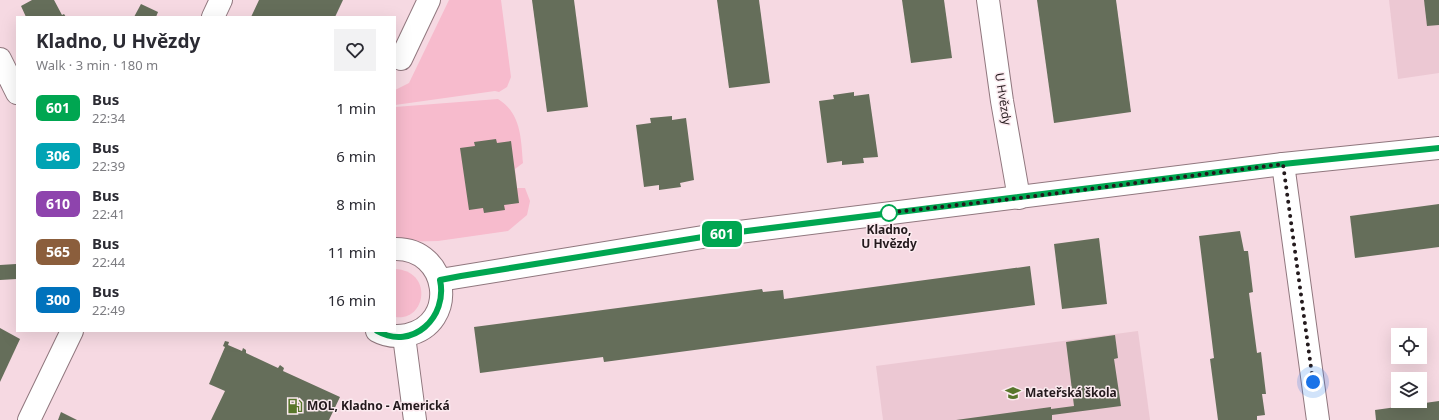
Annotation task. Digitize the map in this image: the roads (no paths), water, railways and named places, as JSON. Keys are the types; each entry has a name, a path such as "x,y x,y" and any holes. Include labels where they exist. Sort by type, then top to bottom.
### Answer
{"street":[{"path":"213,16 221,0"},
{"path":"401,59 429,0"},
{"name":"U Hvězdy","path":"988,0 1002,101 1019,198"},
{"path":"0,59 16,91"},
{"path":"440,280 715,235 1283,164 1439,148"},
{"path":"1283,164 1318,420"},
{"path":"380,332 387,335 404,336 424,327 435,316 442,295 440,280 432,266 420,255 404,249 396,249"},
{"path":"29,420 72,332"},
{"path":"404,336 415,420"}],"place":[{"name":"Kladno, U Hvězdy","path":"889,213"},
{"name":"Mateřská škola","path":"1013,393"},
{"name":"MOL, Kladno - Americká","path":"295,406"}]}
